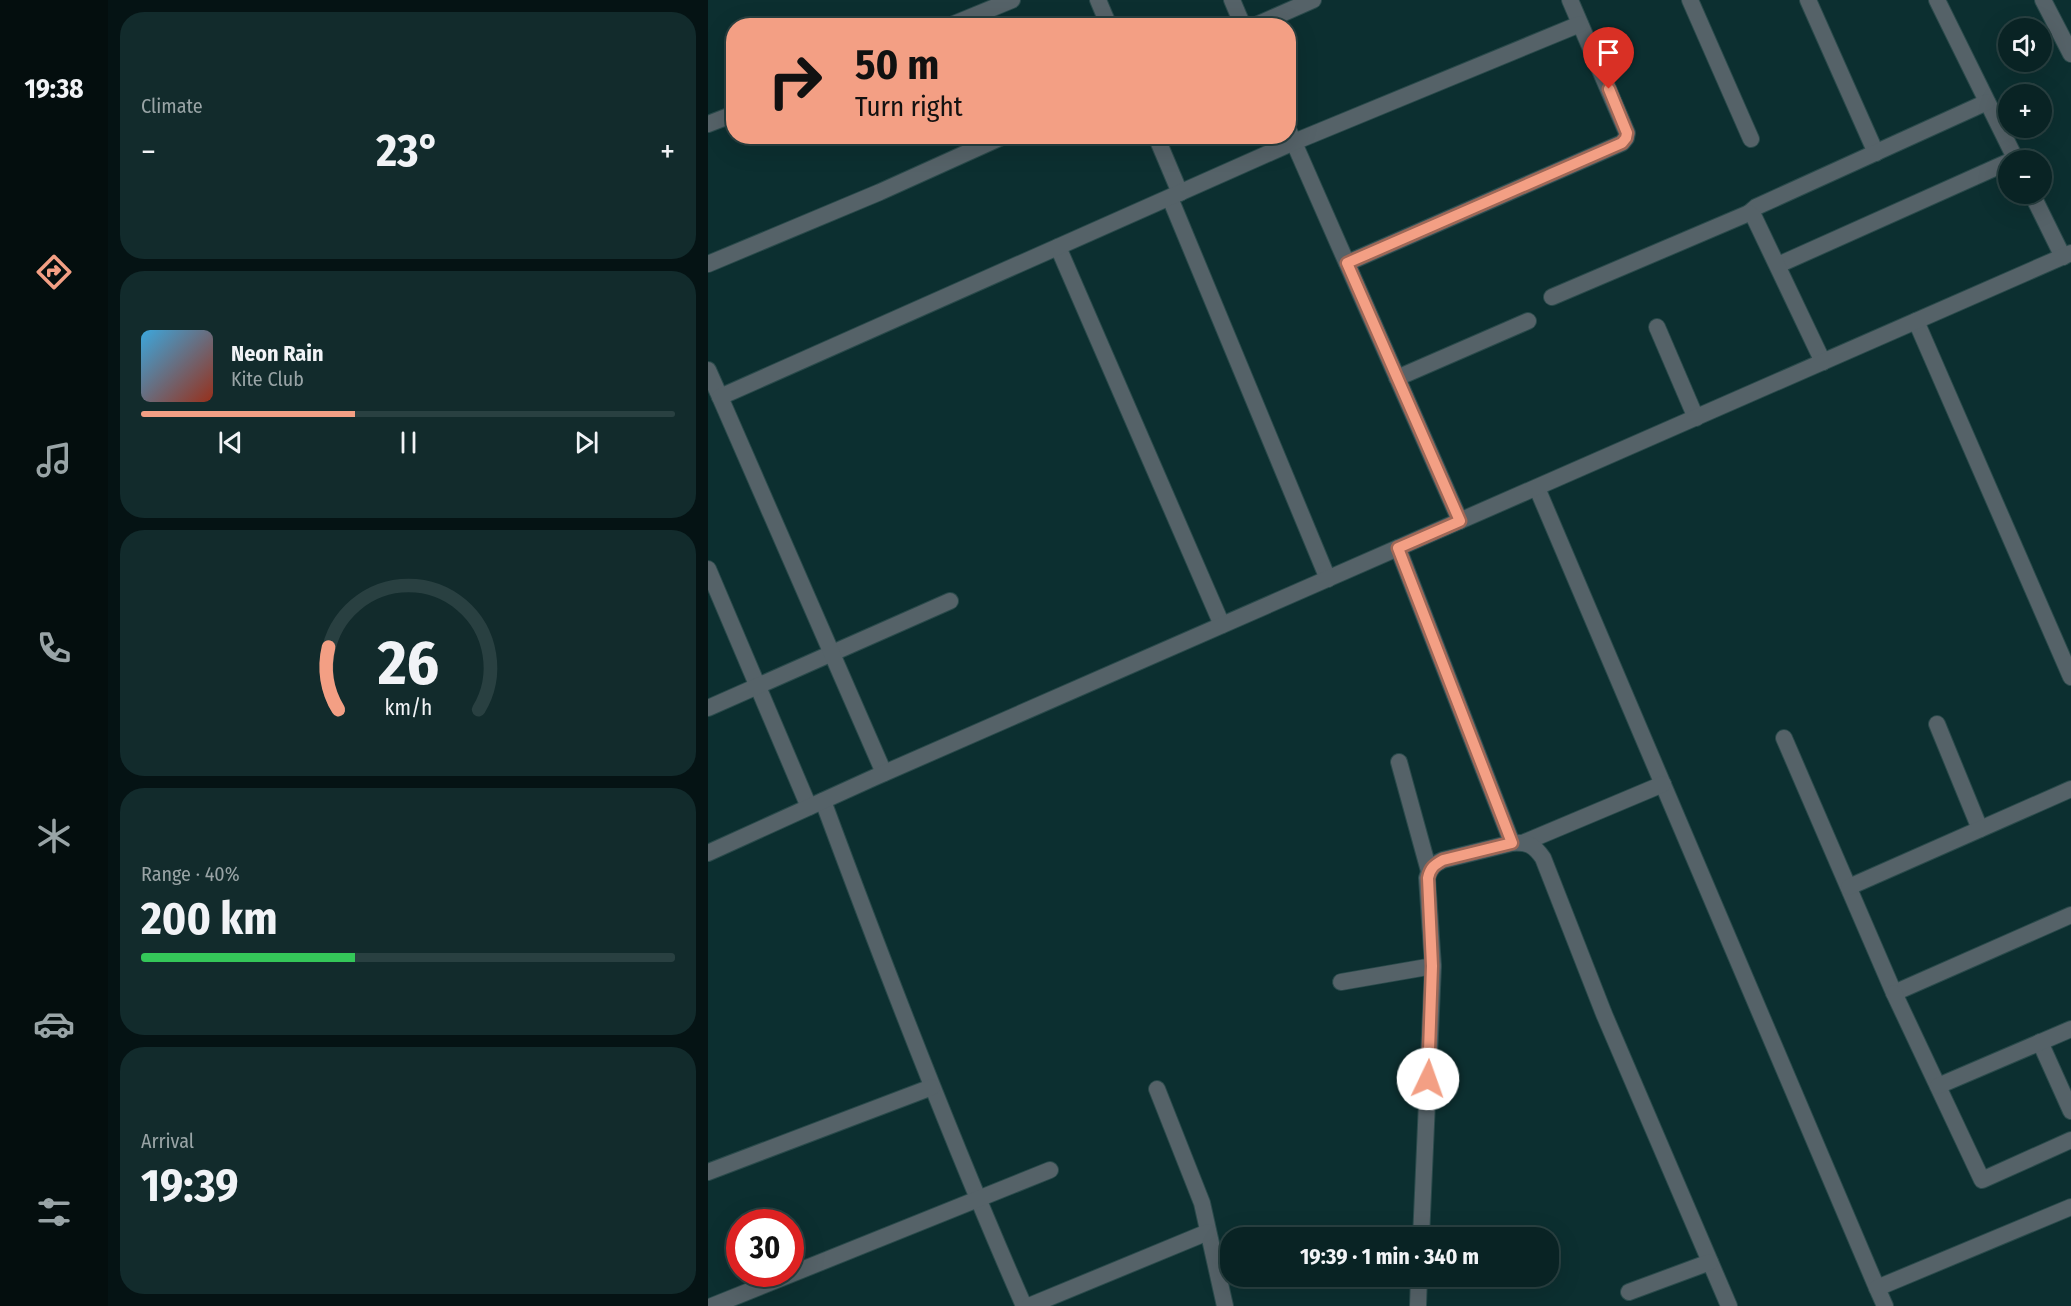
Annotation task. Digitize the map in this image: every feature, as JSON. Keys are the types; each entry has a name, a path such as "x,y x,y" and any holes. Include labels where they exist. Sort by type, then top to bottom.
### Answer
{"street":[{"path":"969,18 1012,0"},
{"path":"1098,0 1106,18"},
{"path":"1232,0 1240,18"},
{"path":"1272,18 1313,0"},
{"path":"1347,263 1622,143 1627,133 1570,0"},
{"path":"1690,0 1751,139"},
{"path":"1808,0 1876,153"},
{"path":"1937,0 2009,150"},
{"path":"2043,0 2071,54"},
{"path":"1296,134 1581,24"},
{"path":"1552,297 1749,213 1756,207 1987,102"},
{"path":"708,124 726,117"},
{"path":"708,264 880,192 986,144"},
{"path":"1159,144 1175,196 1328,579"},
{"path":"720,397 1175,196 1276,144"},
{"path":"1295,144 1460,521"},
{"path":"1778,265 1998,167"},
{"path":"709,850 2067,255 2038,204"},
{"path":"1749,213 1754,217 1778,265 1822,362"},
{"path":"1058,247 1222,625"},
{"path":"1397,378 1528,321"},
{"path":"1916,321 2071,676"},
{"path":"1658,327 1696,418"},
{"path":"708,370 884,773"},
{"path":"1537,488 1885,1306"},
{"path":"1398,548 1519,843"},
{"path":"708,569 758,686 816,804 977,1199 1024,1306"},
{"path":"708,708 950,601"},
{"path":"1936,724 1980,829"},
{"path":"1784,738 1894,993 1982,1180 2071,1140"},
{"path":"1399,762 1429,871 1432,966 1421,1227"},
{"path":"1429,871 1443,860 1519,843 1663,784"},
{"path":"1849,887 2071,789"},
{"path":"1519,843 1535,846 1543,858 1604,1014 1729,1306"},
{"path":"1894,993 2071,915"},
{"path":"1341,982 1432,966"},
{"path":"1938,1086 2071,1029"},
{"path":"2040,1042 2071,1111"},
{"path":"708,1172 932,1087"},
{"path":"1157,1089 1202,1203 1225,1306"},
{"path":"712,1306 1050,1170"},
{"path":"1877,1288 2071,1207"},
{"path":"1029,1306 1208,1232"},
{"path":"1629,1292 1710,1263"},
{"path":"1418,1306 1419,1287"}],"route":[{"path":"1428,1079 1432,966 1429,871 1443,860 1512,843 1398,548 1460,521 1347,263 1622,143 1627,133 1609,89"}]}
